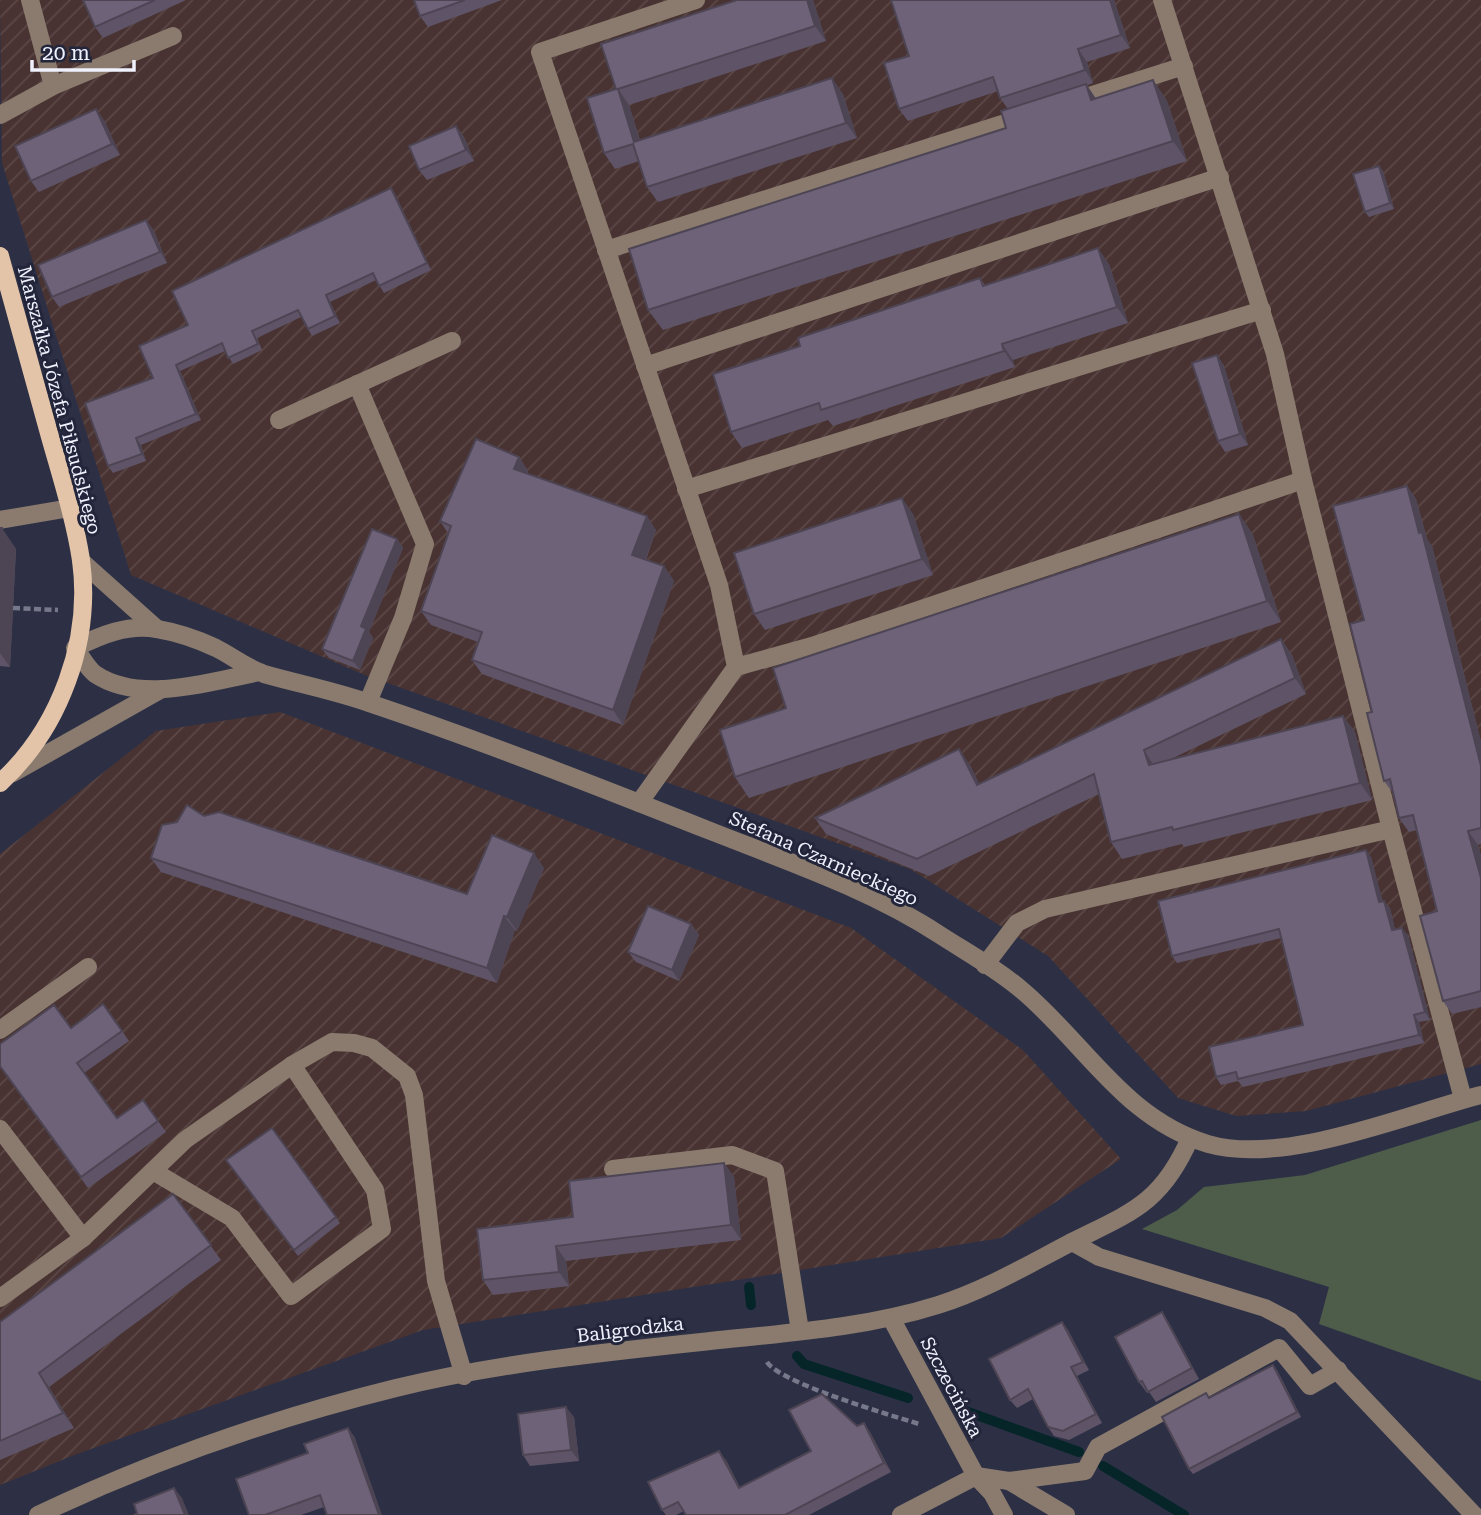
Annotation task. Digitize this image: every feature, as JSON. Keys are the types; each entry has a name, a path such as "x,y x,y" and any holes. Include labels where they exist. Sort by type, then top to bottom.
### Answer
{"main road":[{"name":"Marszałka Józefa Piłsudskiego","path":"0,256 70,508 81,561 83,590 75,648 66,688 56,712 4,779"}],"street":[{"path":"30,0 53,86"},
{"path":"696,0 540,52 719,585 736,667"},
{"path":"1162,0 1262,310 1391,829 1463,1099"},
{"path":"0,115 53,86 173,36"},
{"path":"606,250 1184,66"},
{"path":"645,366 1220,177"},
{"path":"686,489 1262,310"},
{"path":"279,420 452,341"},
{"path":"357,384 425,544 403,618 368,702"},
{"path":"639,803 736,667 812,646 1303,480"},
{"path":"0,520 70,508"},
{"name":"Stefana Czarnieckiego","path":"81,561 157,629"},
{"name":"Stefana Czarnieckiego","path":"260,673 162,689 124,686 94,673 75,648 102,634 132,628 157,629 213,646 260,673 368,702 639,803 869,897 934,931 1024,992 1102,1076 1142,1112 1190,1138 1213,1145 1268,1150 1327,1138 1481,1095"},
{"name":"Stefana Czarnieckiego","path":"4,779 162,689"},
{"path":"985,965 1017,923 1045,909 1391,829"},
{"path":"0,1030 88,967"},
{"path":"0,1298 83,1238 185,1140 292,1065 332,1042 354,1043 372,1048 407,1076 414,1095 436,1281 464,1376"},
{"path":"153,1171 232,1218 291,1296 382,1229 375,1190 292,1065"},
{"path":"0,1129 83,1238"},
{"name":"Baligrodzka","path":"38,1515 149,1468 299,1415 398,1387 643,1348 891,1318 941,1304 1134,1210 1163,1188 1178,1165 1190,1138"},
{"path":"613,1169 732,1155 775,1171 800,1331"},
{"path":"1072,1242 1099,1257 1265,1308 1290,1321 1474,1515"},
{"name":"Szczecińska","path":"891,1318 976,1476 992,1493 1004,1515"},
{"path":"901,1515 976,1476 1009,1481 1085,1471 1098,1447 1279,1348 1310,1386 1338,1370"},
{"path":"1009,1481 1066,1515"}],"path":[{"path":"13,608 47,610"},
{"path":"751,1336 770,1368 785,1375 858,1405 926,1426 947,1423"}],"shaded area":[{"path":"0,0 1481,0 1481,1064 1306,1111 1236,1116 1178,1098 1048,956 910,869 365,675 131,575 2,163"},
{"path":"280,712 851,928 1023,1050 1121,1159 1001,1238 423,1330 77,1454 0,1485 0,854 156,731"}],"green space":[{"path":"1481,1120 1481,1381 1319,1324 1329,1287 1142,1229 1177,1210 1204,1187 1305,1175"}],"building":[{"path":"83,0 155,0 95,27"},
{"path":"414,0 465,0 420,16"},
{"path":"737,0 807,0 815,26 618,89 634,142 832,78 846,123 647,187 633,144 604,153 587,98 616,89 601,44"},
{"path":"891,0 1110,0 1121,35 1078,49 1085,70 1000,98 993,77 899,109 884,63 909,56"},
{"path":"1153,80 1173,141 648,310 629,249 1006,128 1001,111 1086,84 1091,100"},
{"path":"96,109 112,144 31,181 15,146"},
{"path":"456,126 466,150 419,170 409,146"},
{"path":"1379,166 1390,203 1365,212 1353,174"},
{"path":"391,188 427,263 379,286 373,273 326,295 335,316 308,329 298,310 252,331 258,344 228,358 222,343 176,365 196,414 136,438 142,454 108,466 85,403 153,378 139,346 188,325 172,291"},
{"path":"146,220 160,252 52,297 38,265"},
{"path":"1098,248 1117,307 1002,344 1004,351 821,410 819,403 731,432 713,374 800,346 798,338 980,278 983,286"},
{"path":"1217,355 1240,434 1218,441 1192,363"},
{"path":"476,439 519,457 514,469 647,516 632,555 664,566 613,710 472,660 482,632 421,611 451,526 440,521"},
{"path":"1407,486 1419,533 1422,532 1481,766 1481,828 1468,831 1481,878 1481,991 1443,1001 1420,916 1437,911 1413,815 1399,818 1390,779 1384,781 1367,713 1372,712 1350,624 1364,620 1333,506"},
{"path":"902,498 922,559 754,614 734,553"},
{"path":"1239,514 1267,601 735,777 720,730 786,708 773,668"},
{"path":"372,529 397,539 361,626 366,629 353,661 322,649"},
{"path":"1281,639 1295,678 1144,750 1149,765 1343,716 1360,783 1173,830 1172,827 1111,842 1094,774 917,859 815,818 959,749 977,785"},
{"path":"187,805 204,816 219,812 467,894 492,835 534,853 507,917 504,916 487,968 151,858 162,825 177,822"},
{"path":"1366,850 1379,902 1384,901 1392,930 1402,928 1425,1012 1414,1015 1419,1035 1238,1079 1236,1072 1216,1077 1209,1047 1303,1025 1279,929 1172,956 1158,901"},
{"path":"648,906 691,924 672,970 628,952"},
{"path":"103,1004 122,1031 77,1063 117,1118 143,1100 158,1121 81,1177 0,1066 0,1044 54,1005 71,1028"},
{"path":"272,1128 336,1217 294,1250 226,1160"},
{"path":"724,1163 731,1225 556,1246 559,1272 483,1280 477,1229 573,1217 569,1181"},
{"path":"173,1194 211,1245 39,1373 63,1413 0,1441 0,1322"},
{"path":"1162,1312 1192,1368 1148,1392 1142,1381 1139,1382 1115,1337"},
{"path":"1062,1322 1083,1362 1071,1367 1096,1414 1063,1431 1048,1427 1028,1389 1010,1400 989,1359"},
{"path":"1273,1365 1297,1412 1189,1469 1162,1417 1206,1393 1209,1398"},
{"path":"822,1394 857,1426 864,1423 884,1463 785,1515 686,1515 678,1502 662,1510 648,1482 719,1451 739,1488 811,1451 789,1410"},
{"path":"566,1407 571,1450 523,1455 518,1414"},
{"path":"348,1428 379,1515 327,1515 320,1495 265,1515 249,1515 236,1479 308,1453 304,1444"},
{"path":"174,1488 185,1515 134,1515 137,1513 134,1504"}],"waterway":[{"path":"749,1287 751,1305"},
{"path":"797,1356 804,1364 908,1398"},
{"path":"960,1409 1079,1452"},
{"path":"1103,1466 1184,1515"}]}
